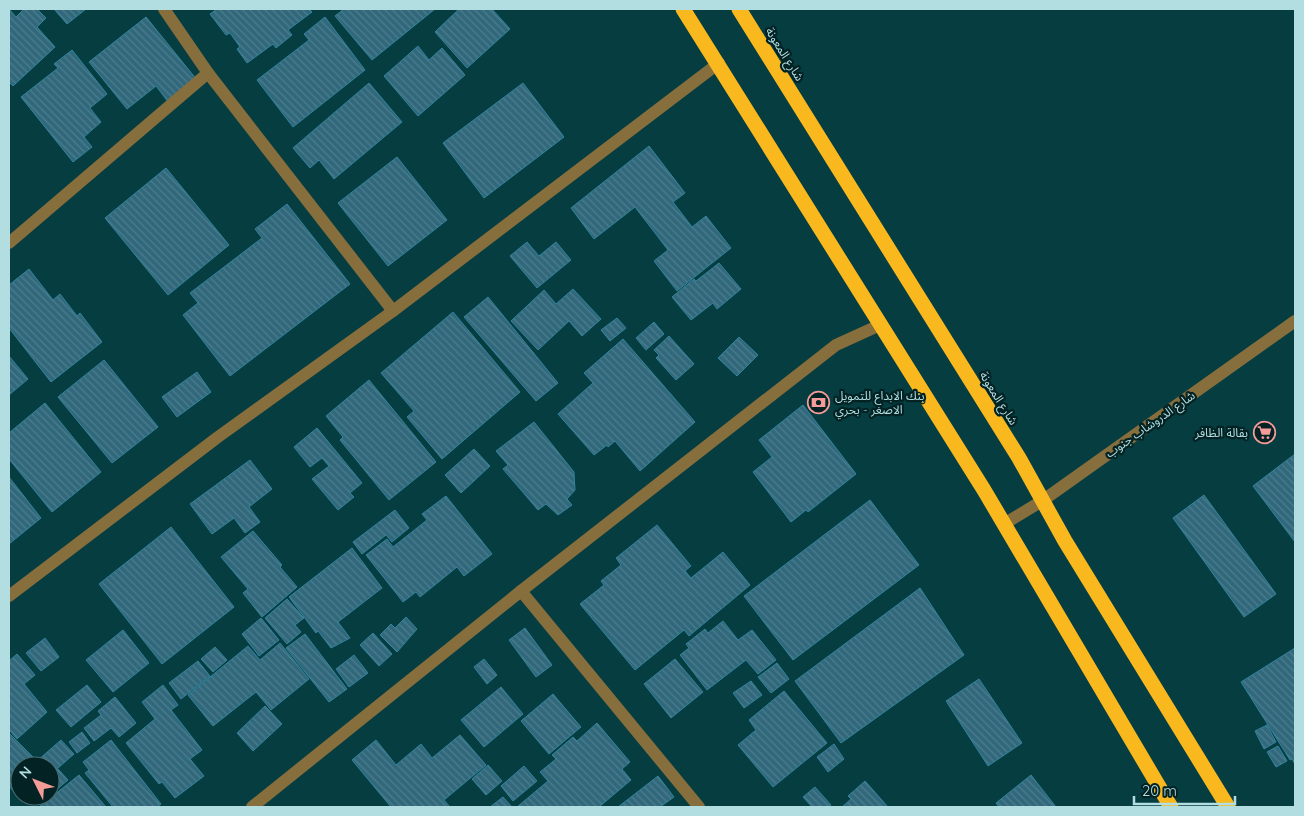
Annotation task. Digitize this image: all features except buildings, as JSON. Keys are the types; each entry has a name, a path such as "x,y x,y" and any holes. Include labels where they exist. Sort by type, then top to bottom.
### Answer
{"highway":[{"path":"683,9 719,63 1004,524 1171,807"},
{"name":"شارع المعونة","path":"739,9 1019,458 1042,501 1228,807"}],"street":[{"path":"164,9 208,73 393,312"},
{"path":"9,596 218,437 393,312 719,63"},
{"path":"9,243 208,73"},
{"name":"شارع الدروشاب جنوب","path":"1004,524 1042,501 1295,321"},
{"path":"252,807 521,591 836,345 880,325"},
{"path":"521,591 699,807"}],"place":[{"name":"بنك الابداع للتمويل الاصغر - بحري","path":"819,402"},
{"name":"بقالة الظافر","path":"1264,432"}]}
